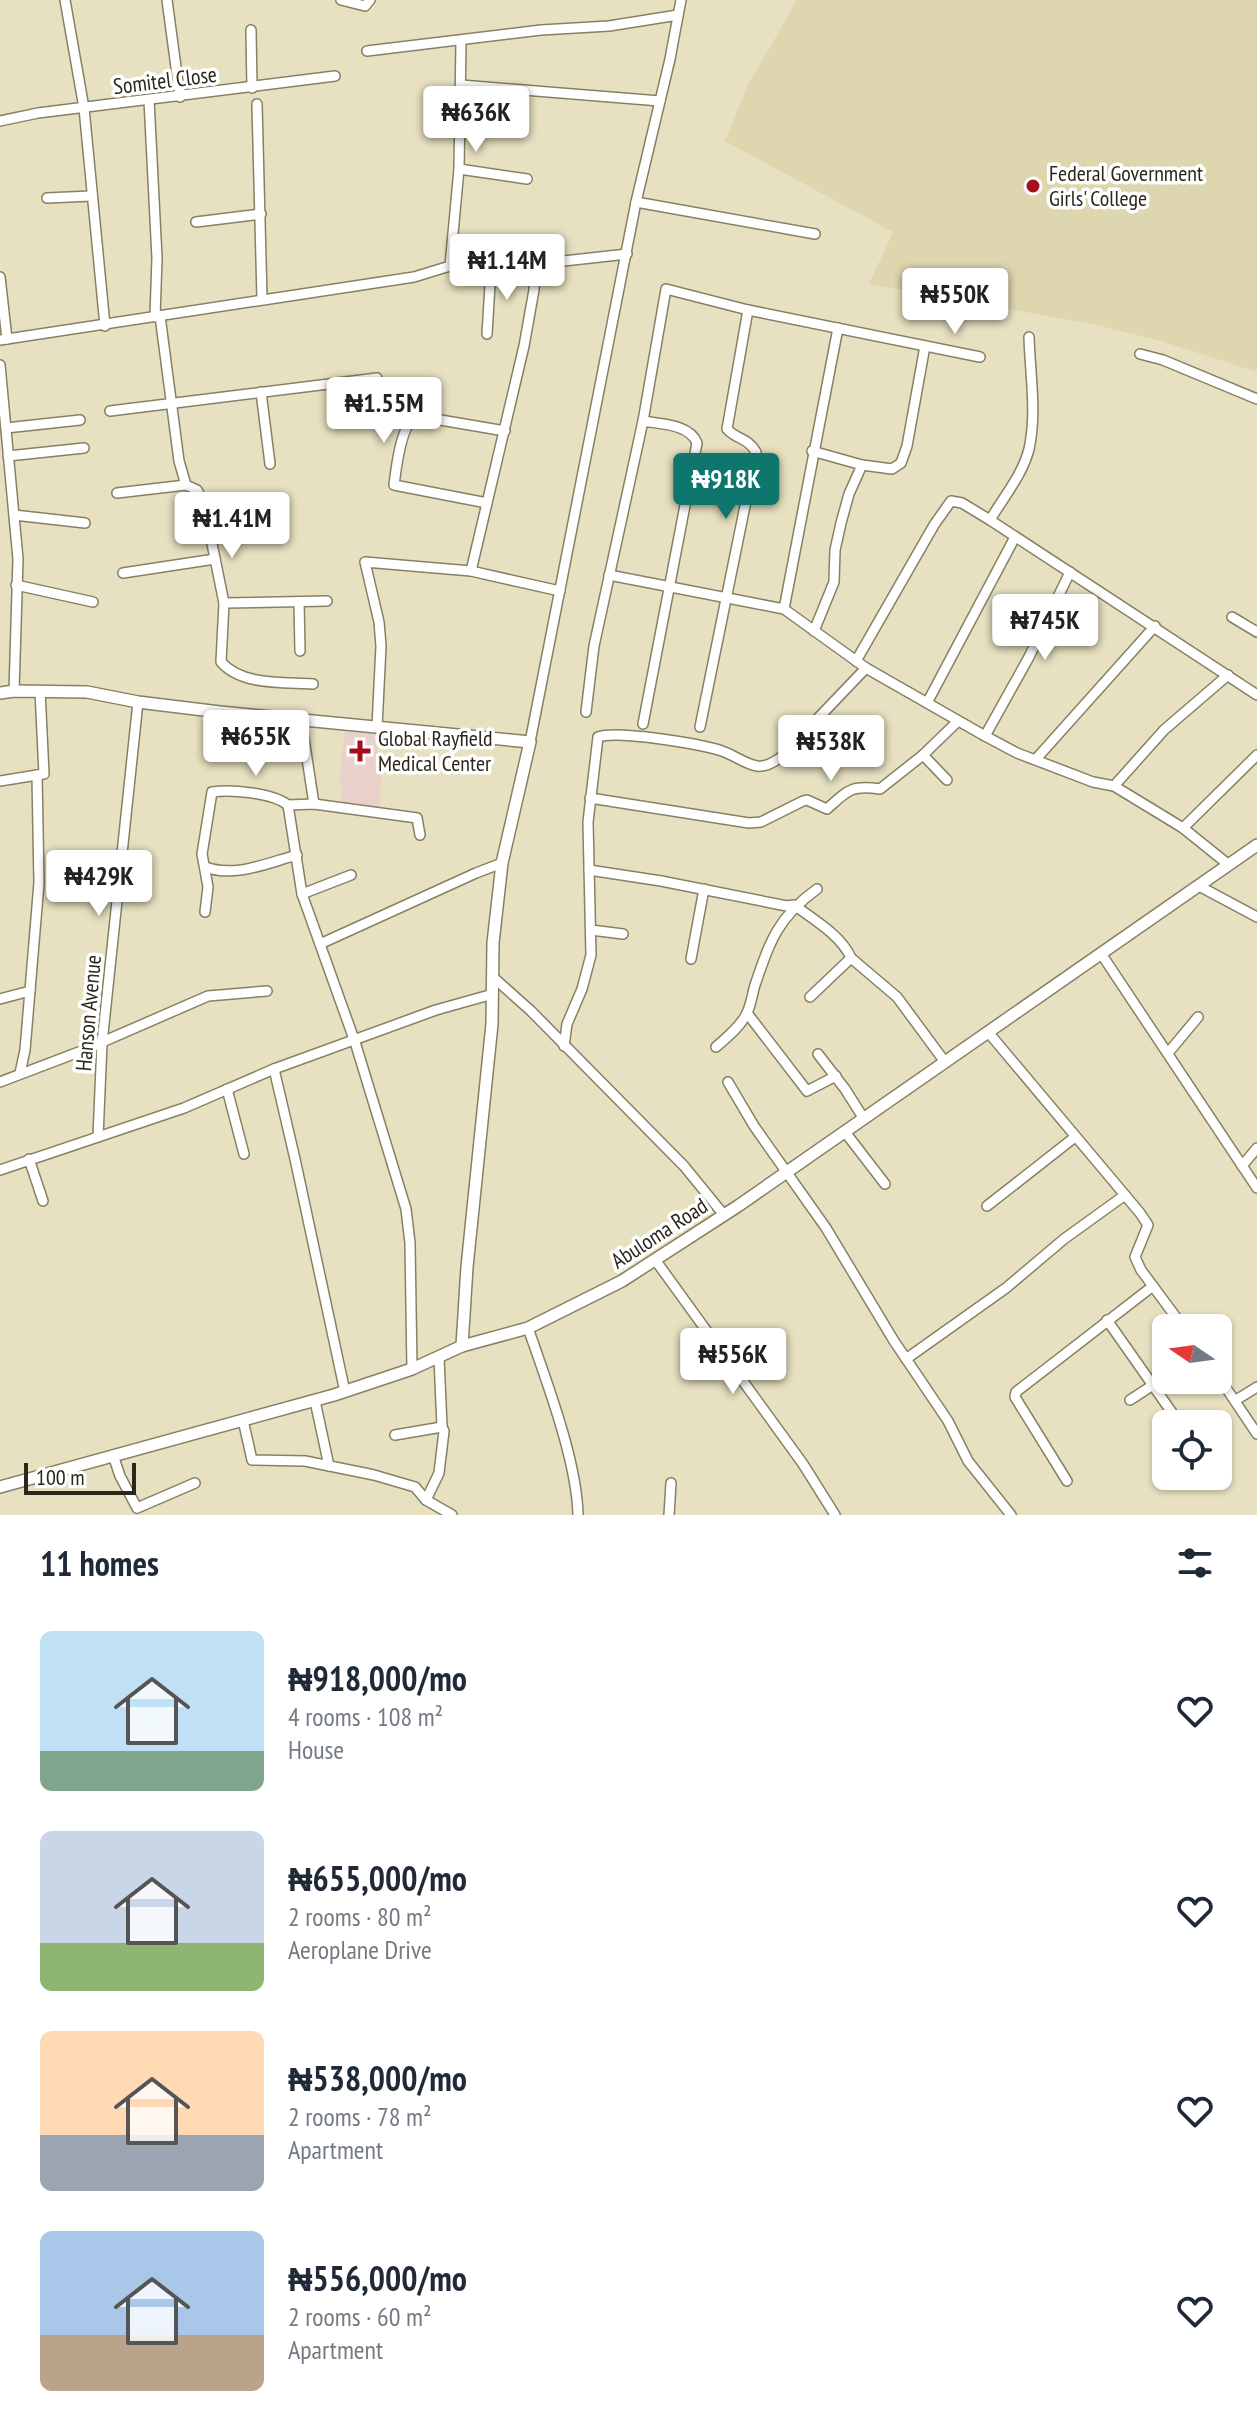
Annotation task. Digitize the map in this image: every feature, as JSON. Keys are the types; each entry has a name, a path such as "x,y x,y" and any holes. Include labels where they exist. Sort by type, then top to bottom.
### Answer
{"street":[{"path":"65,0 84,108 105,326"},
{"path":"167,0 180,97"},
{"path":"341,0 365,6 370,0"},
{"path":"462,1346 465,1280 486,1090 493,994 492,956 502,863 530,742 636,202 681,0"},
{"path":"367,51 678,15"},
{"path":"251,30 252,88"},
{"path":"450,266 459,169 461,41"},
{"name":"Somitel Close","path":"0,121 25,115 335,76"},
{"path":"461,85 660,101"},
{"path":"149,100 158,317 179,461 186,485"},
{"path":"257,104 262,299"},
{"path":"459,169 527,179"},
{"path":"47,198 91,196"},
{"path":"636,202 815,234"},
{"path":"196,222 261,214"},
{"path":"0,277 3,339 414,277 450,266 491,269 627,254"},
{"path":"471,571 529,319 535,264"},
{"path":"487,334 491,269"},
{"path":"586,712 594,646 643,421 666,289 748,310 980,357"},
{"path":"700,727 756,452 751,443 727,429 748,310"},
{"path":"784,609 838,328"},
{"path":"990,520 1029,451 1032,426 1029,337"},
{"path":"812,451 862,465 892,469 901,463 907,446 925,346"},
{"path":"1140,354 1163,360 1257,399"},
{"path":"0,365 18,559 14,691"},
{"path":"110,411 377,378"},
{"path":"261,392 270,464"},
{"path":"487,503 394,485 401,447 409,421 417,416 505,431"},
{"path":"6,428 80,420"},
{"path":"643,421 684,429 694,436 697,443 643,724"},
{"path":"8,456 84,448"},
{"path":"814,631 834,582 835,550 841,523 862,465"},
{"path":"117,493 186,485 197,490 204,504 224,603 221,662 235,674 313,684"},
{"path":"856,661 944,508 951,501 962,503 990,520 1257,695"},
{"path":"14,515 85,523"},
{"path":"927,703 1015,537"},
{"path":"123,573 215,559"},
{"path":"377,727 381,646 379,622 365,562 471,571 560,591"},
{"path":"985,736 1029,657 1070,572"},
{"path":"609,575 784,609 866,668 985,736 1093,782 1114,786 1183,828 1229,865"},
{"path":"16,585 93,602"},
{"path":"224,603 327,601"},
{"path":"299,602 300,651"},
{"path":"1232,617 1257,632"},
{"path":"1036,759 1155,626"},
{"path":"564,1046 567,1024 588,972 591,930 590,798 598,737 619,736 720,750 759,766 769,765 780,758 866,668"},
{"path":"1114,786 1164,730 1228,675"},
{"path":"0,781 44,774 40,691"},
{"path":"0,693 87,692 138,702 530,742"},
{"name":"Hanson Avenue","path":"98,1137 102,1043 138,702"},
{"path":"301,719 314,804"},
{"path":"590,798 749,823 761,822 807,800 827,809 850,789 880,789 887,786 958,721"},
{"path":"923,755 947,780"},
{"path":"1183,828 1257,755"},
{"path":"20,1073 25,1050 39,883 37,775"},
{"path":"205,912 208,887 202,854 212,792 266,797 288,805 314,804 417,818 420,835"},
{"path":"288,805 302,894 355,1042 406,1209 410,1243 412,1369"},
{"name":"Abuloma Road","path":"0,1487 345,1392 412,1369 462,1346 528,1328 610,1288 656,1261 786,1173 1257,845"},
{"path":"205,867 218,871 240,871 297,855"},
{"path":"320,944 502,863"},
{"path":"589,870 794,905 827,930 851,958 897,997 945,1062"},
{"path":"302,894 351,875"},
{"path":"1199,886 1257,917"},
{"path":"691,959 704,889"},
{"path":"716,1047 738,1027 747,1013 774,931 794,905 817,889"},
{"path":"591,930 623,934"},
{"path":"1102,955 1257,1188"},
{"path":"810,997 851,958"},
{"path":"493,977 684,1166 724,1215"},
{"path":"0,999 30,991"},
{"path":"0,1082 102,1043 208,996 267,991"},
{"path":"0,1170 184,1108 274,1069 436,1010 493,994"},
{"path":"747,1013 807,1091 836,1076"},
{"path":"1168,1053 1198,1017"},
{"path":"546,1027 567,1024"},
{"path":"988,1032 1148,1225 1135,1257 1174,1314"},
{"path":"818,1054 864,1119"},
{"path":"274,1069 345,1392"},
{"path":"728,1082 786,1173 826,1228 948,1421 968,1461 1011,1515"},
{"path":"227,1089 244,1154"},
{"path":"845,1132 885,1184"},
{"path":"987,1206 1075,1137"},
{"path":"1242,1166 1257,1148"},
{"path":"29,1159 43,1201"},
{"path":"906,1359 1006,1288 1064,1239 1125,1195"},
{"path":"656,1261 796,1453 835,1515"},
{"path":"1067,1481 1015,1397 1022,1386 1153,1286"},
{"path":"1107,1320 1152,1384"},
{"path":"528,1328 569,1463 578,1499 578,1515"},
{"path":"426,1500 439,1473 444,1431 439,1358"},
{"path":"1130,1400 1152,1386"},
{"path":"1236,1400 1257,1387"},
{"path":"1232,1394 1257,1434"},
{"path":"315,1401 329,1466"},
{"path":"243,1420 252,1460 305,1461 374,1475 415,1487 426,1500 452,1515"},
{"path":"395,1435 442,1427"},
{"path":"113,1455 137,1508 195,1483"},
{"path":"669,1515 671,1483"}],"shaded area":[{"name":"Federal Government Girls' College","path":"797,0 1257,0 1257,372 1161,341 1092,324 869,284 893,232 725,141 747,87"},
{"name":"Global Rayfield Medical Center","path":"345,728 375,729 381,774 380,807 341,804 343,785 339,784"}],"place":[{"name":"Federal Government Girls' College","path":"1033,186"},
{"name":"Global Rayfield Medical Center","path":"360,751"}]}
